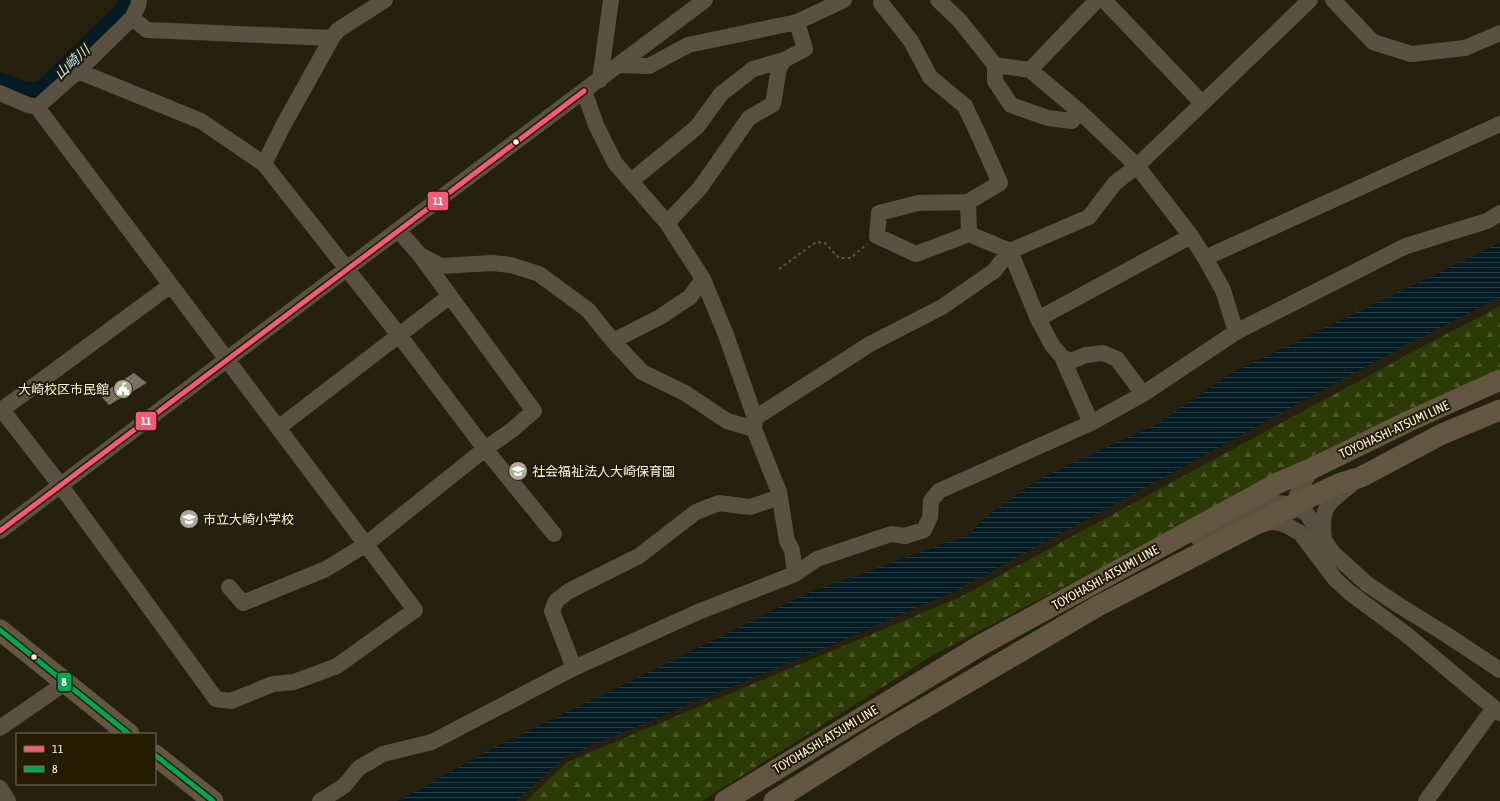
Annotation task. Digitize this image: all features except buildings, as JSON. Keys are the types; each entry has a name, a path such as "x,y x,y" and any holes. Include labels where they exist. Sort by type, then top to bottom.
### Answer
{"main road":[{"name":"TOYOHASHI-ATSUMI LINE","path":"725,801 966,654 1276,484 1500,380"},
{"name":"TOYOHASHI-ATSUMI LINE","path":"774,801 885,731 1092,610 1293,505 1341,483 1361,477 1442,434 1500,410"},
{"path":"1,633 128,733"},
{"path":"156,756 213,801"}],"street":[{"path":"38,107 78,71 132,18 138,6 139,0"},
{"path":"264,164 284,124 332,38 338,30 385,0"},
{"path":"600,80 611,0"},
{"path":"0,531 705,0"},
{"path":"620,65 649,66 688,45 797,22 844,0"},
{"path":"938,0 960,21 995,65 995,81 1011,105 1048,118 1072,122 1079,111"},
{"path":"1030,70 1097,0"},
{"path":"1104,0 1202,103"},
{"path":"420,255 441,266 492,263 511,265 539,274 588,310 613,341 642,372 685,393 727,421 754,424 870,344 942,307 994,271 1010,252 1089,217 1116,183 1137,166 1310,0"},
{"path":"1334,0 1373,42 1411,54 1464,48 1500,33"},
{"path":"881,1 911,41 930,77 965,106 1000,183 968,202 918,203 880,213 877,236 916,254 969,234 1010,252 1038,319 1062,358 1091,423"},
{"path":"132,18 147,30 332,38"},
{"path":"631,181 697,127 721,94 753,69 784,60 805,49 797,22"},
{"path":"667,223 700,188 749,118 773,104 779,68 784,60"},
{"path":"995,65 1030,70 1079,111 1137,166 1191,236 1205,258 1223,290 1236,332"},
{"path":"78,71 201,121 264,164 399,335 485,448 554,534"},
{"path":"584,91 596,125 614,163 667,223 703,279 726,335 754,424 779,492 787,541 792,550 795,574"},
{"path":"0,93 28,105 38,107 415,610 336,666 294,682 273,684 231,701 216,699 61,486 1,411 171,285"},
{"path":"1205,258 1500,124"},
{"path":"968,202 969,234"},
{"path":"320,801 344,786 359,768 383,754 432,742 574,668 698,612 795,574 817,559 890,534 905,536 924,530 930,517 931,500 939,491 1091,423 1143,394 1236,332 1406,246 1487,221 1500,213"},
{"path":"229,587 243,603 326,569 365,545 485,448 512,430 534,411 420,255 398,230"},
{"path":"1038,319 1191,236"},
{"path":"613,341 660,317 690,297 703,279"},
{"path":"278,428 450,296"},
{"path":"1062,358 1071,361 1086,355 1103,354 1117,358 1143,394"},
{"path":"1288,526 1293,505 1305,478 1315,467"},
{"path":"1324,540 1323,521 1329,502 1361,477"},
{"path":"574,668 552,611 556,601 569,591 639,556 696,512 719,502 750,508 780,497"},
{"path":"966,654 1008,637 1255,508 1278,503 1293,505 1307,514 1332,552 1367,584 1500,670"},
{"path":"1249,528 1270,522 1288,526 1300,534 1335,579 1497,710 1426,801"},
{"path":"0,728 65,683"},
{"path":"0,788 8,801"}],"path":[{"path":"779,269 816,242 825,243 839,258 851,258 877,236"}],"green space":[{"path":"1500,306 1500,369 1347,439 935,654 702,801 526,801 567,762 960,597"}],"water":[{"path":"1500,243 1500,297 1402,347 957,590 831,645 566,756 516,801 397,801 487,751 808,593 968,535 996,509 1041,478 1157,424 1232,373"}],"waterway":[{"name":"山崎川","path":"0,83 23,92 40,91 46,88 126,10 129,0"}],"transit line":[{"name":"11","path":"0,531 584,91"},
{"name":"8","path":"0,630 128,733"},
{"name":"8","path":"156,756 213,801"}],"place":[{"name":"大崎校区市民館","path":"123,389"},
{"name":"社会福祉法人大崎保育園","path":"518,471"},
{"name":"市立大崎小学校","path":"189,519"}]}
